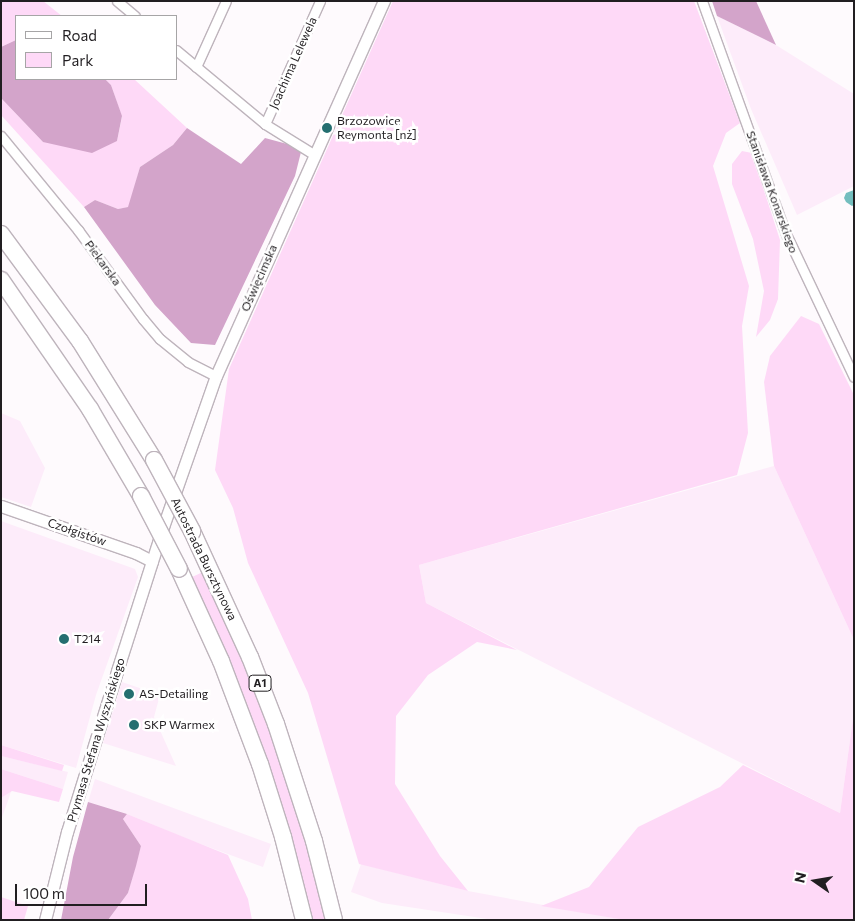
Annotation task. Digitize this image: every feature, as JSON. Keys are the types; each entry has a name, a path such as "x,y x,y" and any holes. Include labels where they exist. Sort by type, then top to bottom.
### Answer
{"highway":[{"name":"Autostrada Bursztynowa","path":"1,234 80,341 154,460 192,531 254,665 287,756 314,841 334,920"},
{"name":"A1","path":"1,280 85,402 141,496 179,569 244,721 283,837 304,920"}],"street":[{"path":"117,1 134,15"},
{"path":"196,67 226,1"},
{"name":"Joachima Lelewela","path":"265,124 320,1"},
{"name":"Oświęcimska","path":"152,562 216,376 384,1"},
{"name":"Stanisława Konarskiego","path":"702,1 786,234 854,377"},
{"path":"178,52 265,124 315,155"},
{"name":"Piekarska","path":"1,136 78,230 143,319 160,339 188,362 216,376"},
{"name":"Czołgistów","path":"1,506 136,553 152,562"},
{"name":"Prymasa Stefana Wyszyńskiego","path":"45,920 67,832 152,562"}],"shaded area":[{"path":"712,1 756,1 776,45 717,16"},
{"path":"717,16 776,45 854,94 854,186 797,215 751,109"},
{"path":"15,40 15,80 106,80 111,85 122,116 117,141 92,153 43,142 1,98 1,47"},
{"path":"187,128 241,164 265,138 302,148 295,176 215,345 191,343 155,305 84,207 95,200 118,209 128,207 140,167 173,145"},
{"path":"1,413 20,421 45,468 31,507 1,497"},
{"path":"774,466 854,640 854,711 840,813 426,603 419,565"},
{"path":"1,521 135,569 138,577 96,695 76,768 1,745"},
{"path":"122,682 160,695 154,717 176,766 103,743"},
{"path":"1,756 68,772 63,789 1,769"},
{"path":"95,779 271,844 263,867 127,814 88,802"},
{"path":"11,791 9,798 1,820 1,798"},
{"path":"88,802 127,814 123,819 141,846 128,893 108,920 61,920 73,857"},
{"path":"361,864 468,891 625,920 494,920 382,903 351,892"}],"green space":[{"path":"1,1 43,1 61,15 15,15 15,40 1,47"},
{"path":"393,1 694,1 740,123 726,133 713,166 749,286 742,326 748,433 737,475 419,565 426,603 517,650 477,642 428,675 396,716 395,784 440,856 468,891 359,864 308,693 248,563 233,508 215,470 229,369"},
{"path":"106,80 135,80 187,128 173,145 140,167 129,207 118,209 95,200 84,207 1,115 1,98 43,142 117,141 122,117 111,85"},
{"path":"742,151 752,153 780,240 778,299 770,320 756,337 764,291 753,239 732,184 732,164"},
{"path":"801,316 819,324 854,395 854,640 774,466 764,382 770,356"},
{"path":"205,571 255,687 297,806 328,920 311,920 190,578"},
{"path":"854,711 854,920 625,920 541,906 589,887 638,827 720,787 743,765 840,813"},
{"path":"1,745 64,765 62,771 1,756"},
{"path":"1,769 63,789 59,802 12,791 1,798"},
{"path":"127,814 228,855 248,899 252,920 108,920 128,893 141,846 123,819"},
{"path":"1,897 28,906 24,920 1,920"}],"water":[{"path":"854,190 854,205 852,206 844,198 846,193"}],"place":[{"name":"Brzozowice Reymonta [nż]","path":"327,128"},
{"name":"T214","path":"64,639"},
{"name":"AS-Detailing","path":"129,694"},
{"name":"SKP Warmex","path":"134,725"}]}
